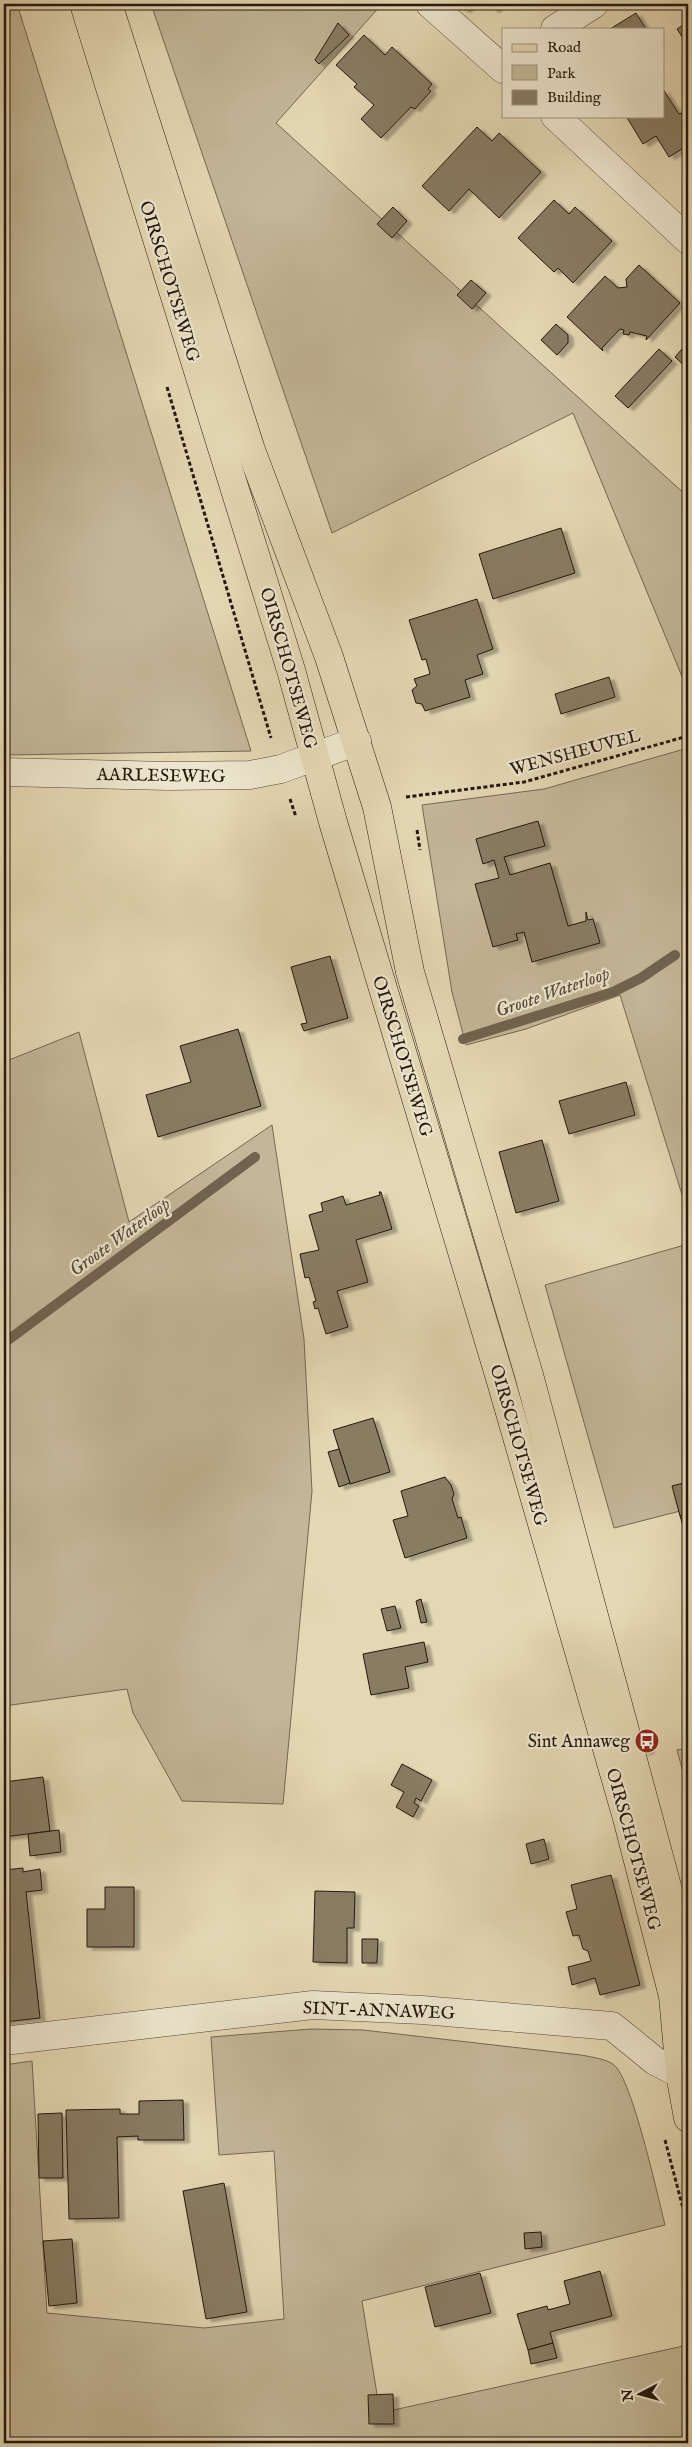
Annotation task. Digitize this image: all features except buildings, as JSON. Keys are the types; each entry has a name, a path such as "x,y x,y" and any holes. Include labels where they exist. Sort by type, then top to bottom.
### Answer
{"main road":[{"name":"OIRSCHOTSEWEG","path":"84,4 291,670 315,757 500,1378 627,1818 681,1994 680,2074 688,2118"},
{"name":"OIRSCHOTSEWEG","path":"108,4 251,450 330,657 377,807 410,972 528,1375 688,1964"}],"street":[{"path":"430,4 502,65"},
{"path":"557,28 594,4"},
{"path":"556,118 688,240"},
{"name":"AARLESEWEG","path":"4,772 168,776 250,775 281,769 357,741"},
{"name":"SINT-ANNAWEG","path":"4,2041 313,2005 392,2009 612,2026 655,2061 680,2074"}],"path":[{"name":"WENSHEUVEL","path":"408,796 524,782 688,736"},
{"path":"664,2136 688,2227"}],"green space":[{"path":"4,4 17,4 251,751 4,755"},
{"path":"151,4 382,4 276,123 688,497 688,691 573,413 332,533"},
{"path":"688,748 688,1214 620,995 526,1029 466,1045 452,992 422,805 544,789"},
{"path":"79,1032 129,1222 272,1125 304,1339 312,1491 283,1804 182,1801 133,1713 127,1689 4,1706 4,1062"},
{"path":"688,1244 688,1509 614,1528 545,1285"},
{"path":"688,1748 688,1791 677,1750"},
{"path":"311,2029 363,2030 581,2055 599,2058 611,2063 621,2075 629,2092 651,2166 665,2225 362,2301 380,2413 688,2345 688,2443 4,2443 4,2065 32,2061 47,2313 204,2328 284,2319 274,2151 219,2155 211,2037"}],"waterway":[{"name":"Groote Waterloop","path":"463,1039 613,992 641,978 675,955"},
{"name":"Groote Waterloop","path":"4,1343 255,1157"}],"place":[{"name":"Sint Annaweg","path":"647,1741"}]}
